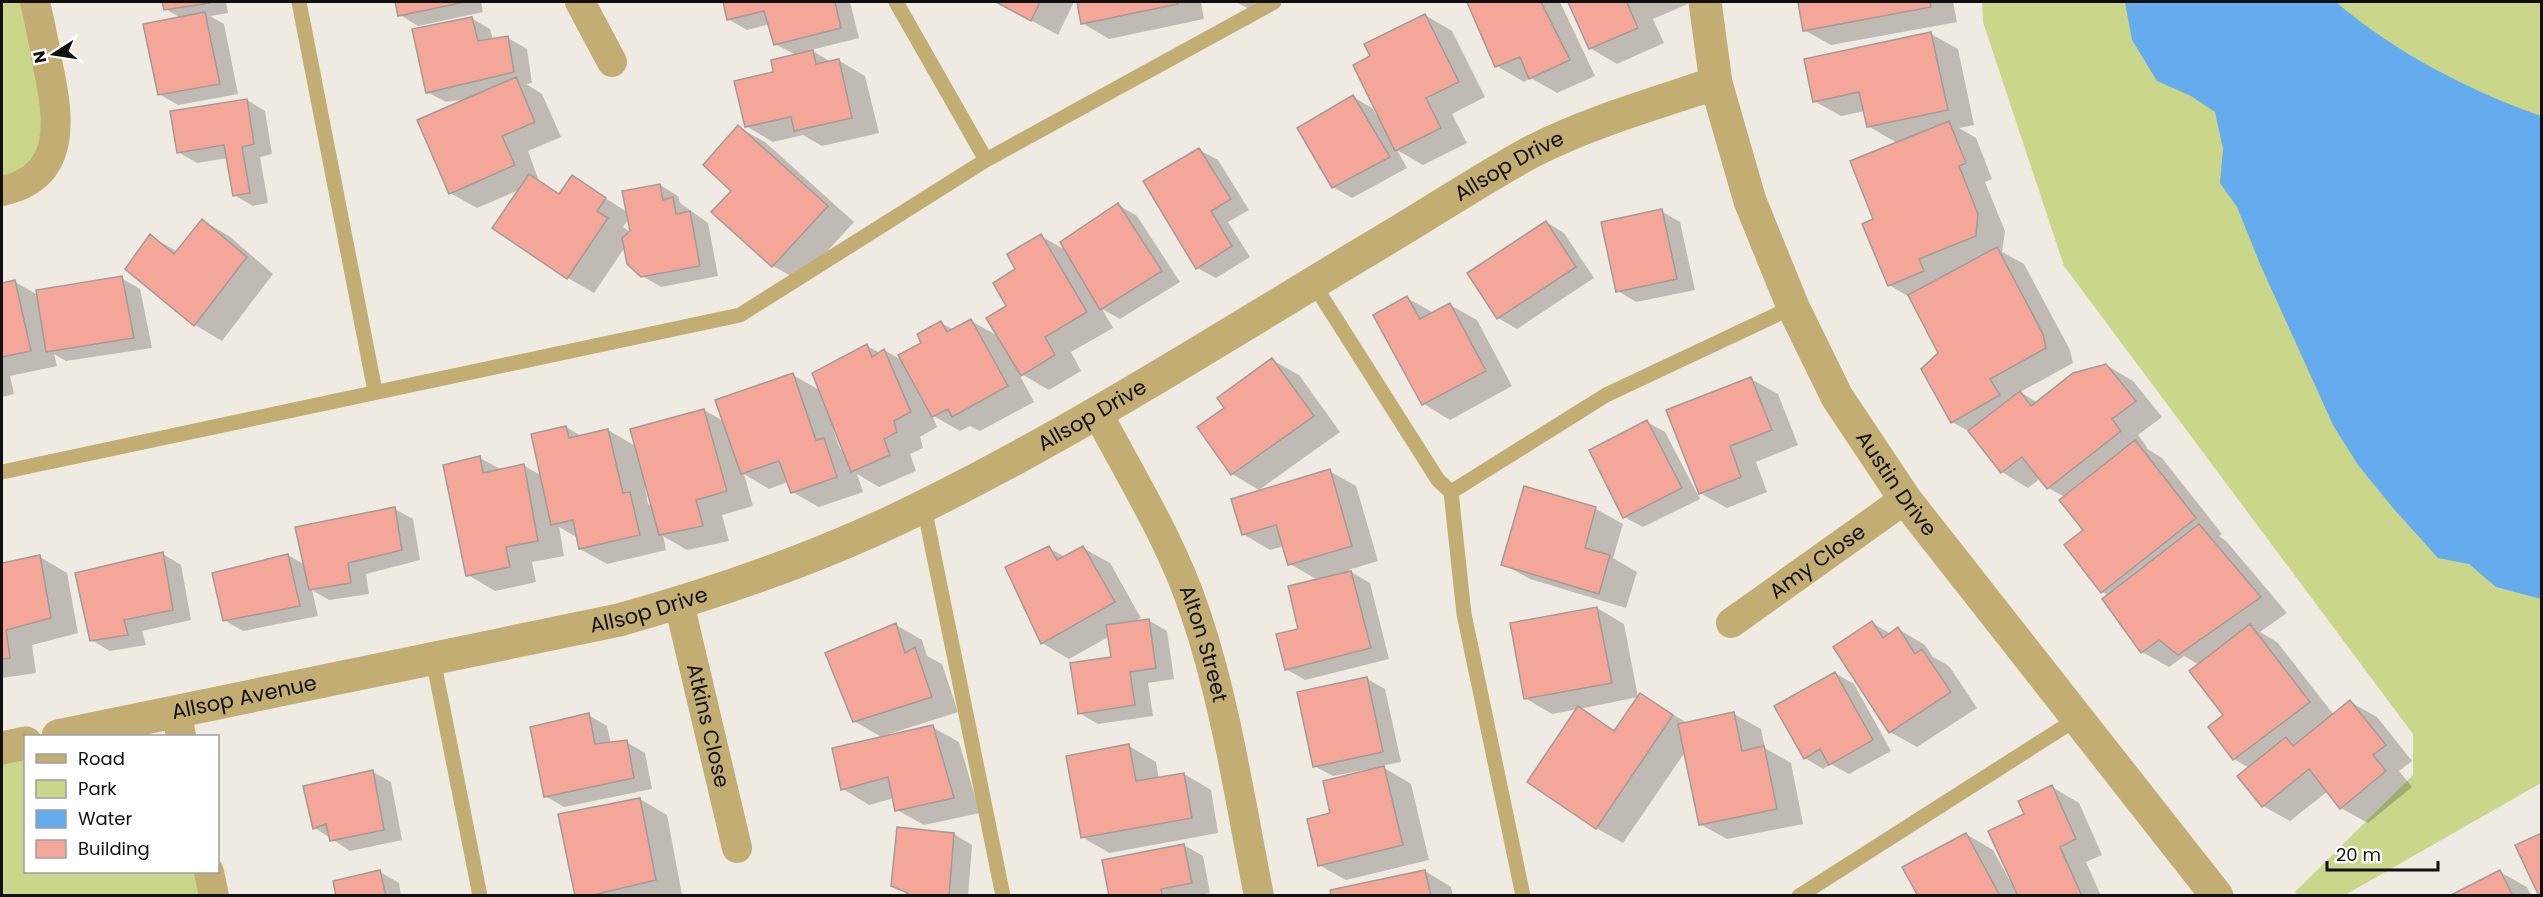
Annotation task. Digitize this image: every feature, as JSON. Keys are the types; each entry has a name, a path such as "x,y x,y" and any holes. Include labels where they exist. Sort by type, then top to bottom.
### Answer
{"street":[{"path":"2,191 25,183 36,174 53,151 57,134 53,88 35,2"},
{"path":"580,2 612,62"},
{"name":"Austin Drive","path":"1705,2 1716,83 1750,201 1793,307 1837,397 1905,499 2217,896"},
{"name":"Allsop Drive","path":"433,659 618,620 679,603 765,575 924,507 1096,412 1532,152 1616,117 1716,83"},
{"name":"Alton Street","path":"1096,412 1181,574 1195,611 1219,697 1259,896"},
{"name":"Amy Close","path":"1731,623 1905,499"},
{"name":"Atkins Close","path":"679,603 737,848"},
{"name":"Allsop Avenue","path":"69,735 179,725 433,659"},
{"path":"2,748 24,743"},
{"path":"209,873 214,896"}],"lane":[{"path":"299,2 375,391"},
{"path":"896,2 986,160"},
{"path":"2,472 740,315 986,160 1274,2"},
{"path":"1313,283 1438,480 1451,492 1464,614 1522,896"},
{"path":"1451,492 1606,395 1793,307"},
{"path":"924,507 1003,896"},
{"path":"433,659 480,896"},
{"path":"1799,896 2078,718"}],"green space":[{"path":"2,2 35,2 57,134 2,191"},
{"path":"1982,2 2541,2 2541,783 2345,895 2298,895 2295,892 2413,775 2413,734 2064,266 1983,22"},
{"path":"24,743 24,873 209,873 214,896 2,896 2,748"}],"water":[{"path":"2125,2 2336,2 2408,54 2460,82 2541,116 2541,599 2496,587 2469,564 2438,558 2358,465 2333,425 2260,264 2237,207 2220,183 2223,149 2215,112 2191,96 2157,81 2132,40"}],"building":[{"path":"162,2 210,2 210,3 164,10"},
{"path":"395,2 465,2 398,16"},
{"path":"723,2 835,2 841,28 774,45 764,11 727,20"},
{"path":"996,2 1040,2 1031,21"},
{"path":"1077,2 1177,2 1178,4 1081,24"},
{"path":"1467,2 1541,2 1570,60 1529,79 1520,57 1495,67"},
{"path":"1568,2 1631,2 1627,3 1638,28 1589,49"},
{"path":"1798,2 1930,2 1931,7 1803,31"},
{"path":"205,12 220,84 158,95 143,24"},
{"path":"1425,14 1459,82 1426,98 1441,128 1395,151 1353,65 1370,56 1364,44"},
{"path":"472,17 478,41 508,36 514,72 426,93 412,29"},
{"path":"1931,32 1948,110 1867,127 1859,92 1813,102 1804,59"},
{"path":"813,50 816,64 839,59 852,118 794,131 791,117 745,127 734,81 773,72 771,60"},
{"path":"516,77 535,122 502,136 515,165 449,194 417,120"},
{"path":"1353,95 1390,157 1332,188 1297,128"},
{"path":"247,99 254,144 242,147 250,193 233,196 224,145 177,153 170,111"},
{"path":"1949,121 1966,163 1959,166 1978,214 1976,236 1919,259 1924,271 1888,286 1862,224 1873,219 1850,161"},
{"path":"738,125 828,206 772,267 711,212 731,191 703,165"},
{"path":"1199,148 1231,199 1211,211 1232,246 1196,269 1143,181"},
{"path":"529,174 559,194 572,175 606,198 597,211 608,218 567,279 492,228"},
{"path":"660,184 663,200 673,197 676,214 690,211 700,266 641,277 627,264 622,238 630,231 622,191"},
{"path":"1118,203 1162,271 1100,310 1060,242"},
{"path":"1662,209 1677,279 1616,292 1601,222"},
{"path":"202,219 247,257 194,326 125,269 150,234 174,254"},
{"path":"1546,221 1576,267 1497,319 1467,273"},
{"path":"1041,234 1087,312 1045,337 1055,355 1021,376 986,318 1006,306 993,283 1015,269 1007,254"},
{"path":"1997,247 2043,334 2046,348 1990,379 2000,395 1951,423 1921,369 1938,353 1908,295"},
{"path":"122,276 134,338 46,352 36,290"},
{"path":"15,280 31,351 2,357 2,283"},
{"path":"1407,296 1420,319 1450,303 1486,371 1422,405 1373,315"},
{"path":"971,319 1008,386 952,417 948,409 932,417 898,355 921,343 917,334 941,321 947,332"},
{"path":"867,344 872,357 884,349 911,412 894,421 897,432 884,439 890,455 851,472 812,373"},
{"path":"1272,358 1314,416 1231,475 1197,427 1224,408 1217,398"},
{"path":"2106,364 2136,401 2112,419 2121,431 2047,489 2022,457 2001,473 1968,431 2020,391 2031,406 2073,373"},
{"path":"793,373 816,440 824,438 837,477 791,493 779,461 741,474 715,400"},
{"path":"1751,377 1772,430 1730,446 1741,477 1699,494 1666,410"},
{"path":"704,409 727,491 696,500 703,526 659,535 630,429"},
{"path":"1647,420 1682,488 1623,518 1589,450"},
{"path":"566,426 569,438 608,429 623,493 630,492 640,535 579,549 573,520 551,525 531,434"},
{"path":"2135,440 2196,518 2101,593 2064,545 2083,530 2059,500"},
{"path":"480,456 483,473 524,464 538,541 506,547 510,567 466,576 443,465"},
{"path":"1330,469 1352,546 1288,565 1276,525 1242,535 1231,499"},
{"path":"1524,486 1596,507 1585,548 1610,555 1599,594 1501,565"},
{"path":"395,507 402,550 348,563 351,583 309,590 295,527"},
{"path":"2199,524 2261,597 2178,655 2159,640 2141,653 2102,599"},
{"path":"1049,546 1057,560 1083,546 1115,602 1041,644 1005,567"},
{"path":"163,552 173,610 124,620 128,635 90,641 75,573"},
{"path":"288,554 300,606 223,621 212,573"},
{"path":"40,555 51,618 6,630 10,658 2,659 2,563"},
{"path":"1351,571 1371,648 1285,670 1276,634 1298,629 1288,586"},
{"path":"1597,607 1612,683 1524,699 1510,623"},
{"path":"1149,619 1156,668 1130,672 1135,705 1078,714 1070,663 1111,657 1106,625"},
{"path":"1872,621 1883,638 1898,627 1915,654 1922,649 1951,692 1889,733 1833,647"},
{"path":"896,623 905,653 915,647 932,697 853,722 825,653"},
{"path":"2250,624 2310,702 2233,760 2208,727 2223,715 2189,671"},
{"path":"1835,672 1873,740 1829,765 1820,749 1804,759 1774,706"},
{"path":"1367,677 1383,752 1313,767 1297,692"},
{"path":"1640,693 1673,715 1596,829 1527,782 1578,706 1614,731"},
{"path":"2350,700 2386,745 2373,755 2386,771 2340,809 2309,769 2262,807 2237,776 2286,737 2293,746"},
{"path":"1734,712 1742,751 1764,746 1777,809 1699,825 1678,724"},
{"path":"589,713 595,744 627,740 634,778 544,797 530,727"},
{"path":"933,725 954,798 895,811 888,777 841,790 832,748"},
{"path":"1129,744 1136,781 1184,773 1192,818 1081,838 1066,756"},
{"path":"1384,766 1403,845 1318,866 1307,819 1330,813 1323,781"},
{"path":"373,770 384,830 330,841 326,824 313,829 303,786"},
{"path":"2052,785 2076,839 2060,847 2082,896 2018,896 1988,831 2024,814 2018,801"},
{"path":"640,798 656,880 589,896 575,896 558,814"},
{"path":"897,827 954,833 949,896 908,896 908,893 891,886"},
{"path":"1966,833 2000,896 1918,896 1902,867"},
{"path":"2542,833 2542,896 2539,896 2515,845"},
{"path":"1184,844 1192,883 1161,889 1162,896 1109,896 1102,860"},
{"path":"380,870 386,896 336,896 333,881"},
{"path":"1425,870 1431,896 1331,896 1330,890"},
{"path":"2500,870 2513,896 2449,896"}]}
